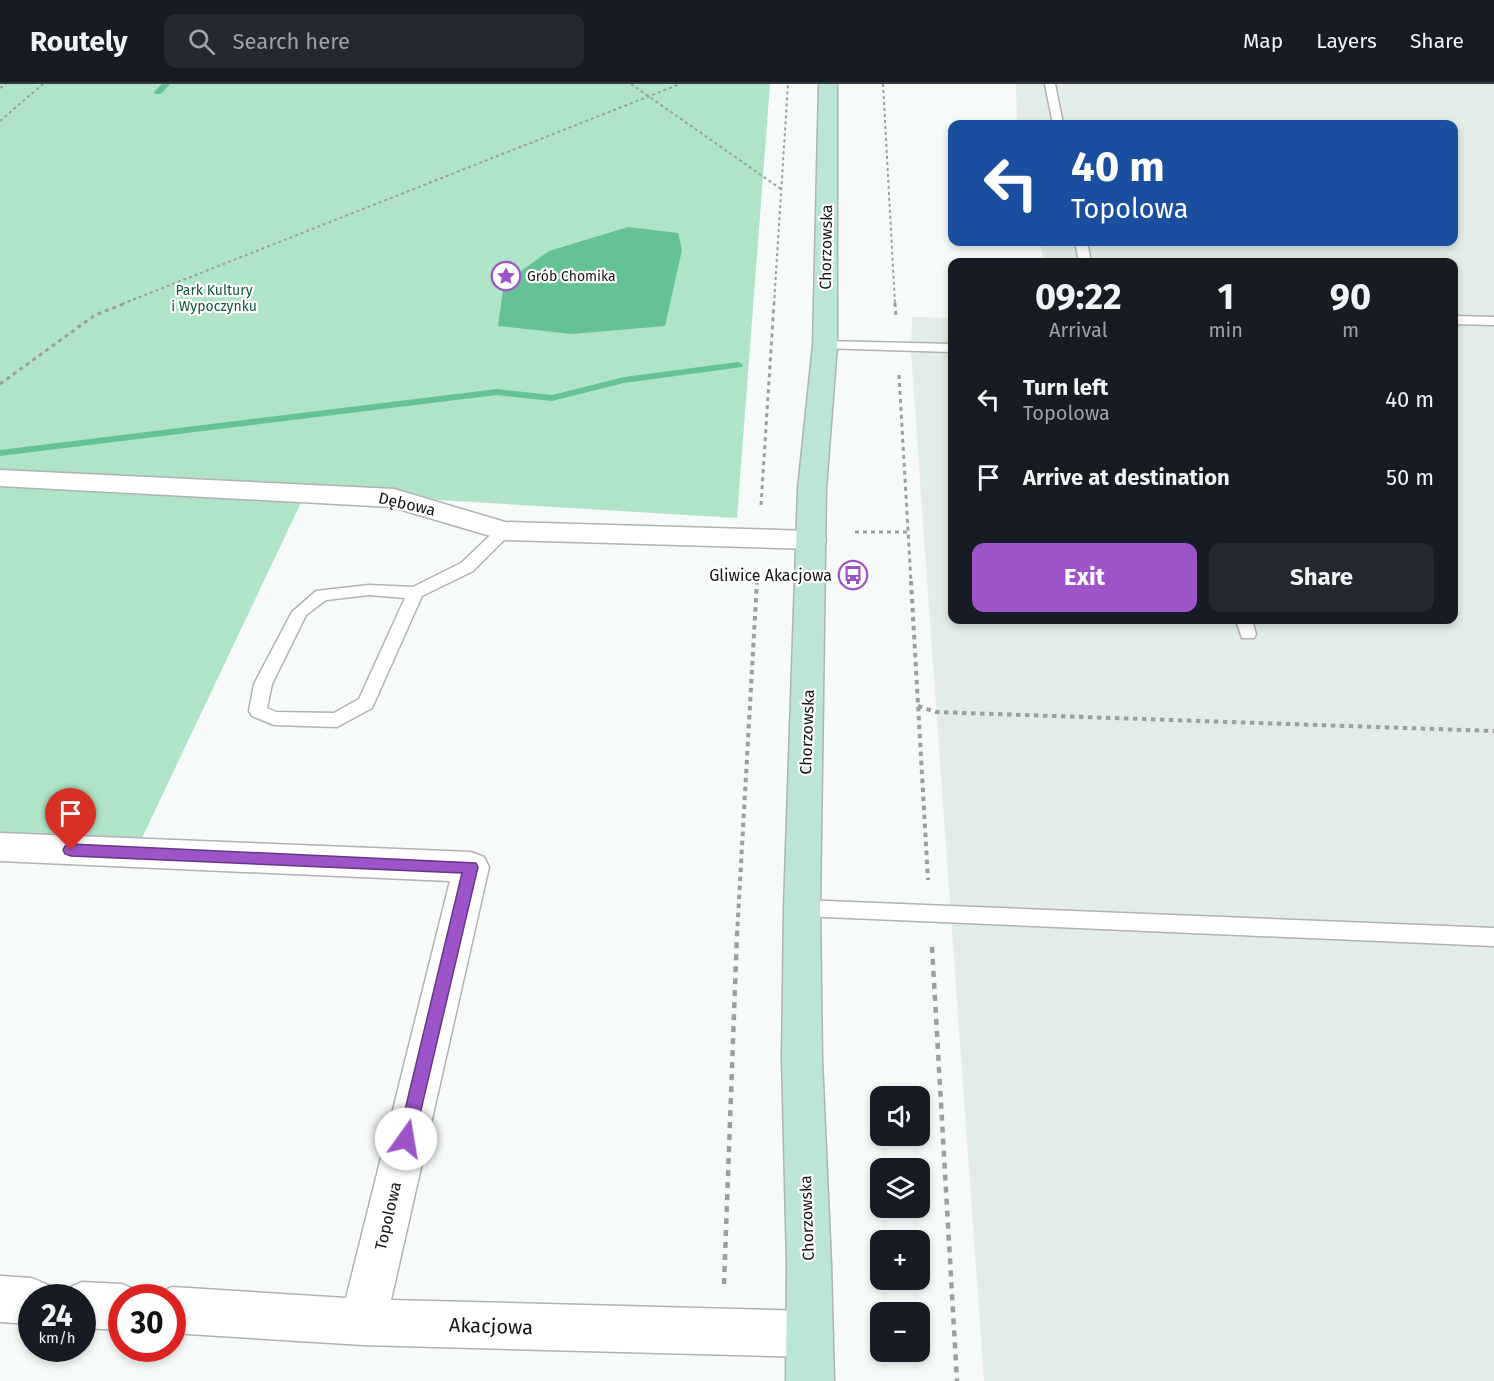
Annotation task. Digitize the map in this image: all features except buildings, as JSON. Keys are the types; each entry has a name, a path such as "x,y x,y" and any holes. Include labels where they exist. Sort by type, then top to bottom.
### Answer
{"main road":[{"name":"Chorzowska","path":"810,1381 802,1059 802,908 812,489 825,345 828,84"}],"street":[{"name":"Dębowa","path":"0,478 394,498 504,531 812,540"},
{"name":"Topolowa","path":"0,847 471,867 363,1322"},
{"path":"0,1299 18,1300"},
{"name":"Akacjowa","path":"186,1311 363,1322 810,1334"}],"lane":[{"path":"1050,84 1057,120"},
{"path":"1458,320 1494,321"},
{"path":"825,345 948,348"},
{"path":"415,593 366,703 337,720 274,718 258,711 263,684 300,612 322,595 369,590 415,593 467,567 504,531"},
{"path":"802,908 1494,937"}],"path":[{"path":"0,88 6,84"},
{"path":"0,121 43,84"},
{"path":"631,84 782,189"},
{"path":"0,384 95,315 680,84"},
{"path":"723,1291 733,1010 759,538 788,84"},
{"path":"884,84 907,532 957,1381"},
{"path":"855,532 907,532"},
{"path":"918,706 936,712 1494,731"}],"shaded area":[{"path":"1016,84 1494,84 1494,1381 984,1381 911,353 912,317 948,318 948,624 1458,624 1458,258 1043,258 1041,246 1458,246 1458,120 1017,120"},
{"path":"628,227 678,233 682,250 665,326 572,334 498,326 504,283 549,251"}],"green space":[{"name":"Park Kultury i Wypoczynku","path":"0,84 770,84 737,518 306,492 141,840 0,834"}],"waterway":[{"path":"158,92 166,84"},
{"path":"0,453 497,392 552,398 624,380 738,365"}],"place":[{"name":"Grób Chomika","path":"506,276"},
{"name":"Gliwice Akacjowa","path":"853,575"}],"route":[{"path":"71,850 471,867 406,1139"}]}
